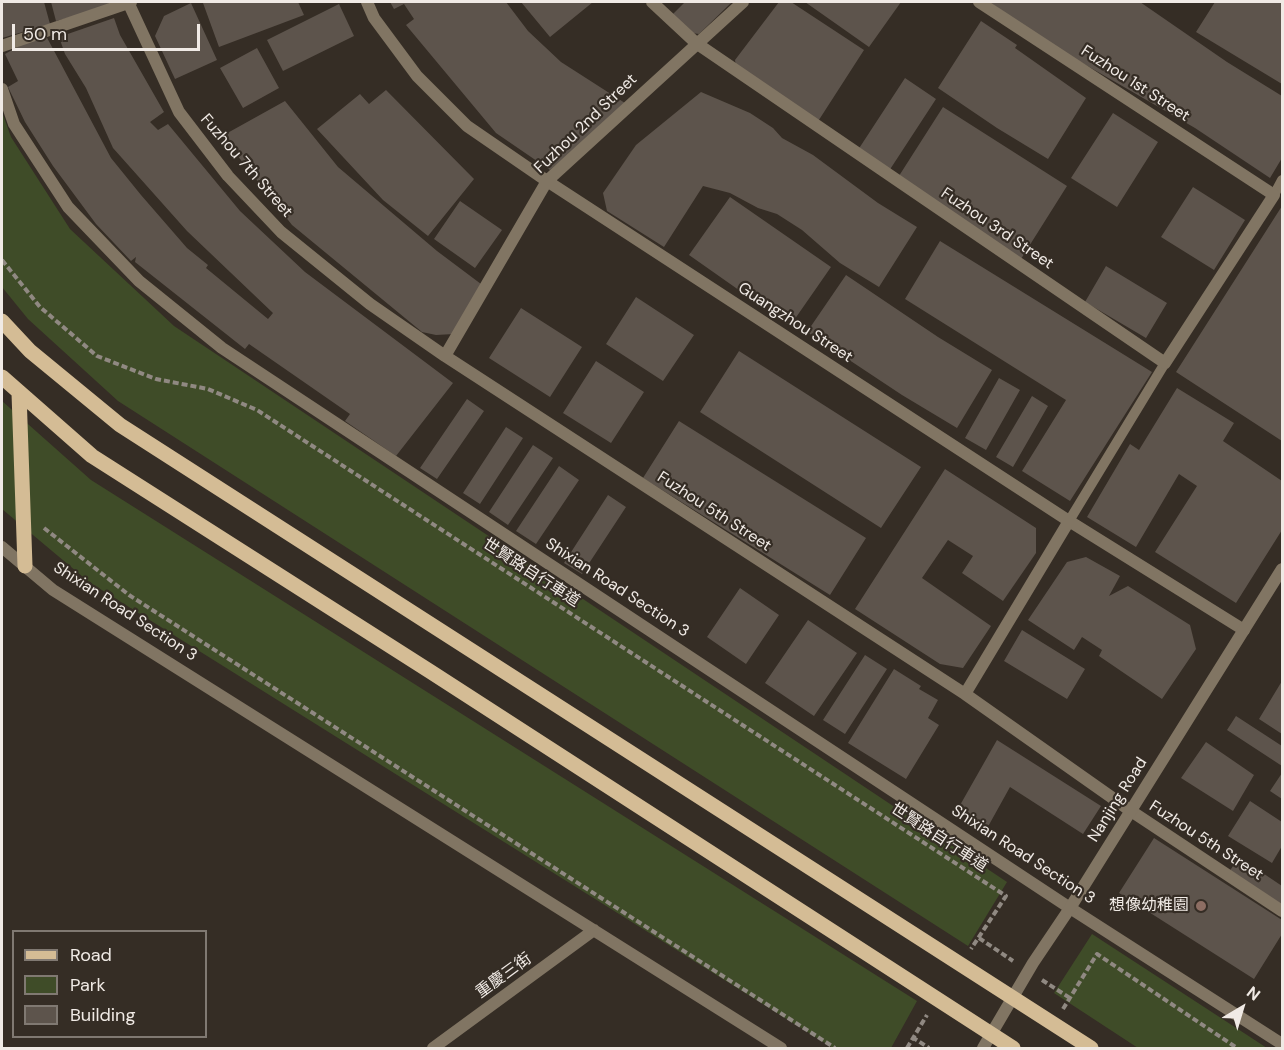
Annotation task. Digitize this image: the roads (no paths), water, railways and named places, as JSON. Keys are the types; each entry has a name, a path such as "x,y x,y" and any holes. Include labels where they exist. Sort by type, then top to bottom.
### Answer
{"main road":[{"path":"2,321 30,351 120,425 1091,1048"},
{"path":"2,377 92,456 1013,1048"},
{"path":"19,393 25,567"}],"street":[{"path":"2,46 129,2"},
{"name":"Fuzhou 7th Street","path":"129,2 179,112 228,176 281,232 370,304 445,357"},
{"name":"Guangzhou Street","path":"367,2 374,18 417,76 467,126 547,181 1069,521 1244,630"},
{"name":"Fuzhou 3rd Street","path":"652,2 696,43 1165,363"},
{"name":"Fuzhou 2nd Street","path":"445,357 547,181 743,2"},
{"name":"Fuzhou 1st Street","path":"979,2 1274,195"},
{"name":"Shixian Road Section 3","path":"2,89 14,124 68,207 139,281 222,348 1070,908 1282,1044"},
{"path":"1165,363 1274,195"},
{"name":"Fuzhou 5th Street","path":"445,357 964,694 1131,811 1282,911"},
{"path":"964,694 1069,521"},
{"name":"Shixian Road Section 3","path":"2,547 53,590 781,1048"},
{"name":"Nanjing Road","path":"982,1048 1282,569"},
{"name":"重慶三街","path":"433,1048 594,930"}],"lane":[{"path":"1274,195 1282,180"},
{"path":"1069,521 1165,363"}],"place":[{"name":"想像幼稚園","path":"1201,906"}]}
